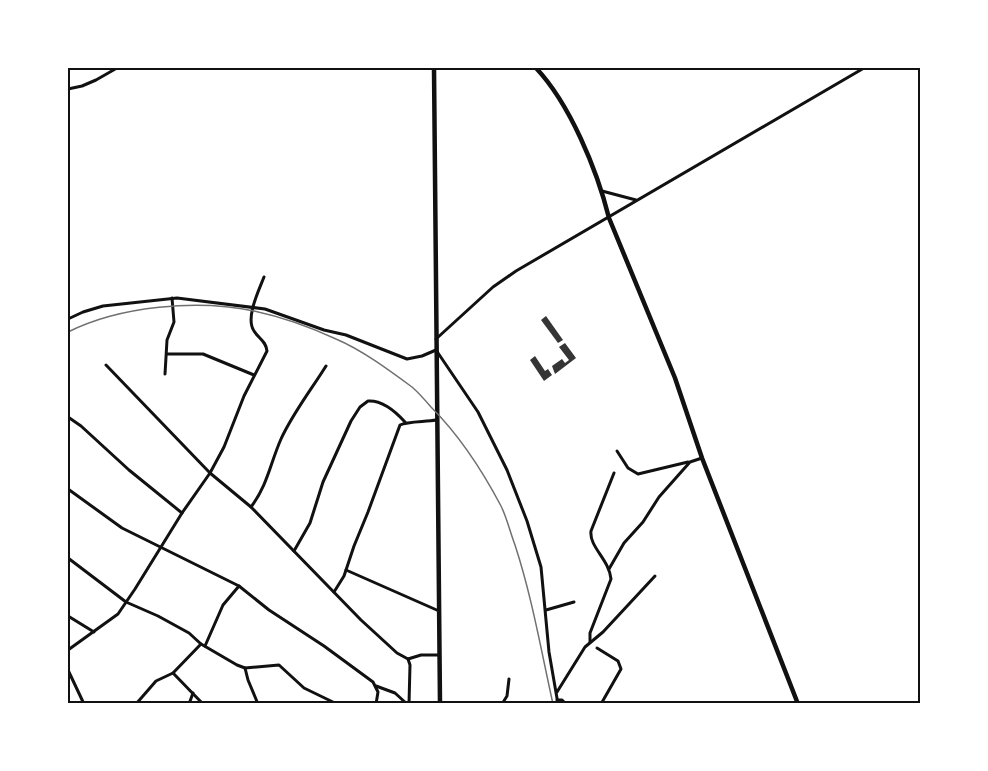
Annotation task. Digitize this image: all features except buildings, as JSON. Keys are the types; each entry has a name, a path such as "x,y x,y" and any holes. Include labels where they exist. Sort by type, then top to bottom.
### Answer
{"main road":[{"path":"434,68 440,704"},
{"path":"536,68 550,84 572,120 602,191 609,218 675,378 702,458 798,704"}],"street":[{"path":"68,89 96,80 117,68"},
{"path":"435,341 494,287 516,271 864,68"},
{"path":"602,191 637,201"},
{"path":"68,650 118,614 210,473 224,447 244,396 267,351 266,343 253,328 256,292 264,277"},
{"path":"165,374 167,340 174,318 172,298"},
{"path":"68,319 103,306 172,298 254,308 289,316 406,359 436,350 472,400 507,470 538,554 557,701 562,700 566,704"},
{"path":"167,354 203,354 254,375"},
{"path":"106,365 210,473 251,507 381,639 408,659 410,663 408,704"},
{"path":"251,507 266,483 282,436 296,410 326,366"},
{"path":"294,551 310,522 331,463 360,407 368,401 378,402 392,410 405,422 422,423 436,420"},
{"path":"68,417 182,513"},
{"path":"334,592 346,570 399,428 405,422"},
{"path":"617,451 628,468 638,474 702,458"},
{"path":"609,569 628,537 644,522 659,497 690,462"},
{"path":"590,642 590,633 611,579 609,569 590,537 592,526 614,473"},
{"path":"68,489 122,528 238,586 269,610 324,646 376,686 395,693 408,704"},
{"path":"68,558 126,602 189,633 201,644 245,668 279,665 304,688 337,704"},
{"path":"346,570 439,611"},
{"path":"556,694 582,651 632,603 655,576"},
{"path":"205,646 223,605 238,586"},
{"path":"546,610 574,602"},
{"path":"68,616 94,632"},
{"path":"136,704 156,681 173,673 201,644"},
{"path":"597,648 618,661 621,669 601,704"},
{"path":"408,659 421,655 439,655"},
{"path":"245,668 258,704"},
{"path":"68,670 84,704"},
{"path":"173,673 204,704"},
{"path":"502,704 507,696 509,679"},
{"path":"376,686 378,692 376,704"},
{"path":"189,704 193,693"}],"railway":[{"path":"68,332 111,316 159,307 232,307 275,316 326,335 385,367 412,387 442,418 470,454 503,511 526,584 553,704"}]}
